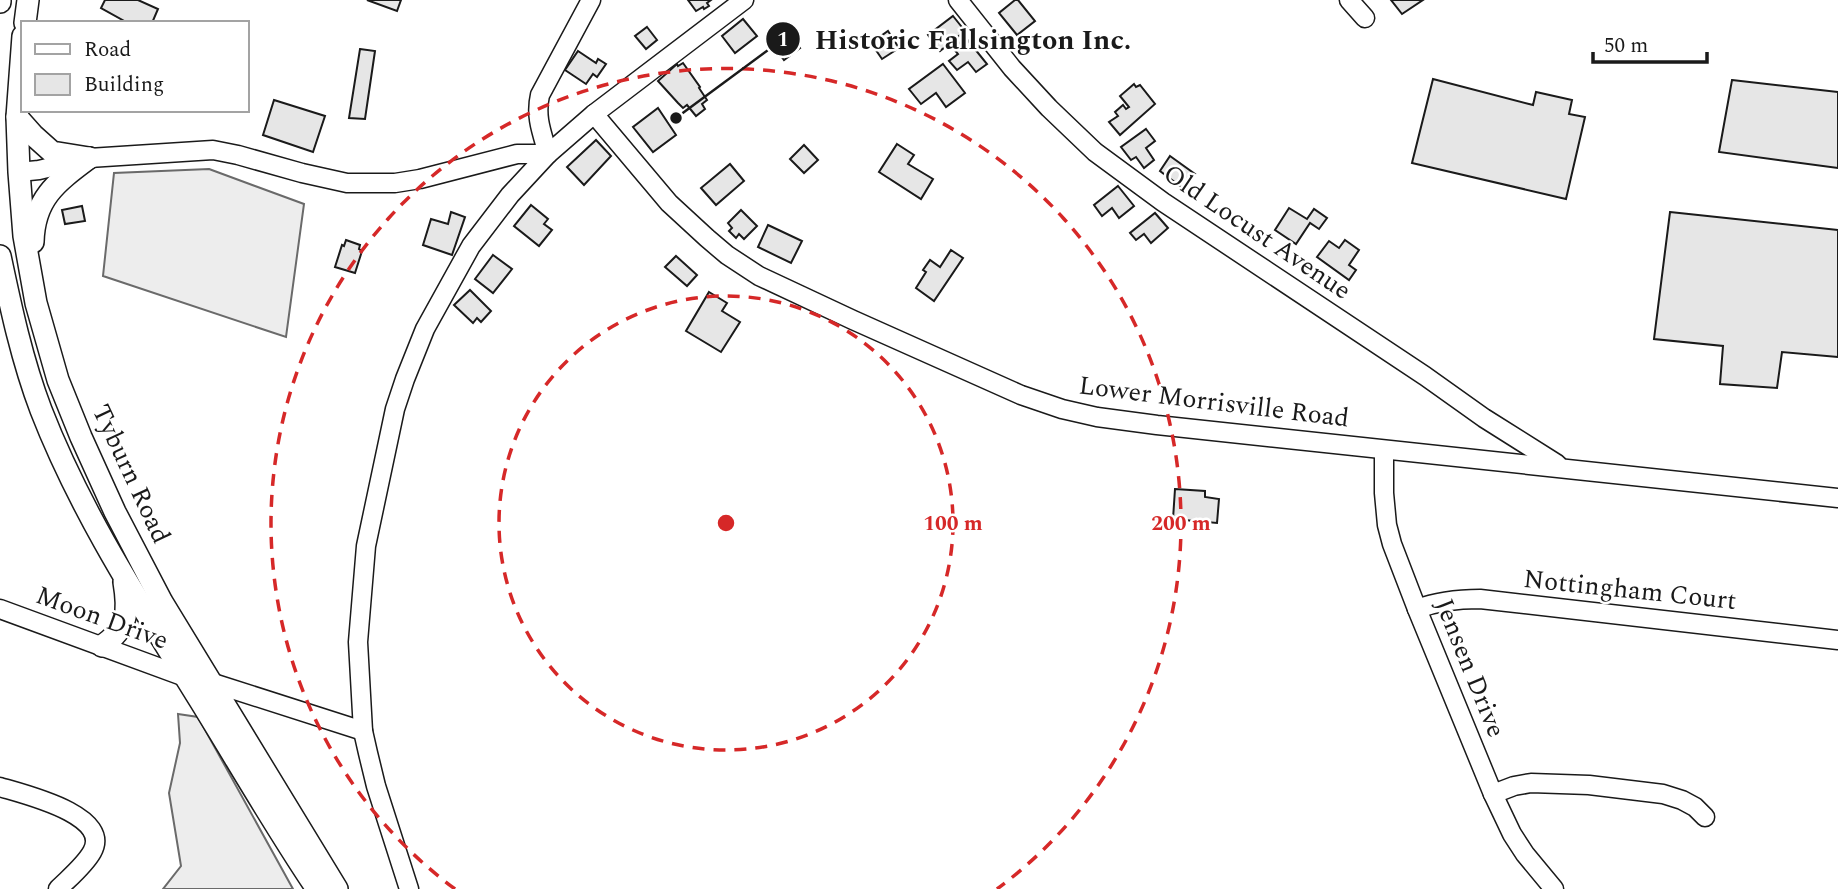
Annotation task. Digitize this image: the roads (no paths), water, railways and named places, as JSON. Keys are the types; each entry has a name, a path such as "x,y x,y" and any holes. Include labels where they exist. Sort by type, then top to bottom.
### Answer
{"main road":[{"path":"24,21 28,0"},
{"name":"Tyburn Road","path":"21,68 18,117 9,174 43,331 54,368 115,512 162,602 337,889"},
{"path":"18,117 52,152 89,158"},
{"path":"32,283 33,236 43,200 63,177 89,158"},
{"name":"Tyburn Road","path":"0,256 16,330 40,408 84,507 123,577 317,889"},
{"path":"102,646 119,632 124,623 127,610 123,577"}],"street":[{"path":"548,154 538,121 540,95 591,0"},
{"path":"409,889 376,786 363,731 358,642 367,538 395,409 405,379 425,329 471,246 510,195 548,154 594,114 744,0"},
{"name":"Old Locust Avenue","path":"958,0 1012,68 1095,152 1163,202 1562,468"},
{"path":"1349,0 1365,18"},
{"name":"Lower Morrisville Road","path":"594,114 669,203 707,238 759,276 996,384 1062,409 1097,417 1384,450 1838,498"},
{"path":"9,174 89,158 213,150 347,183 395,183 517,154 548,154"},
{"name":"Jensen Drive","path":"1384,450 1387,525 1417,609 1512,834 1554,889"},
{"name":"Nottingham Court","path":"1417,609 1434,602 1480,598 1838,640"},
{"name":"Moon Drive","path":"0,609 185,677"},
{"path":"210,682 363,731"},
{"path":"1493,794 1531,783 1589,785 1663,794 1695,807 1705,817"},
{"path":"0,787 73,813 94,833 95,844 92,852 58,889"}],"place":[{"name":"Historic Fallsington Inc.","path":"676,118"}]}
